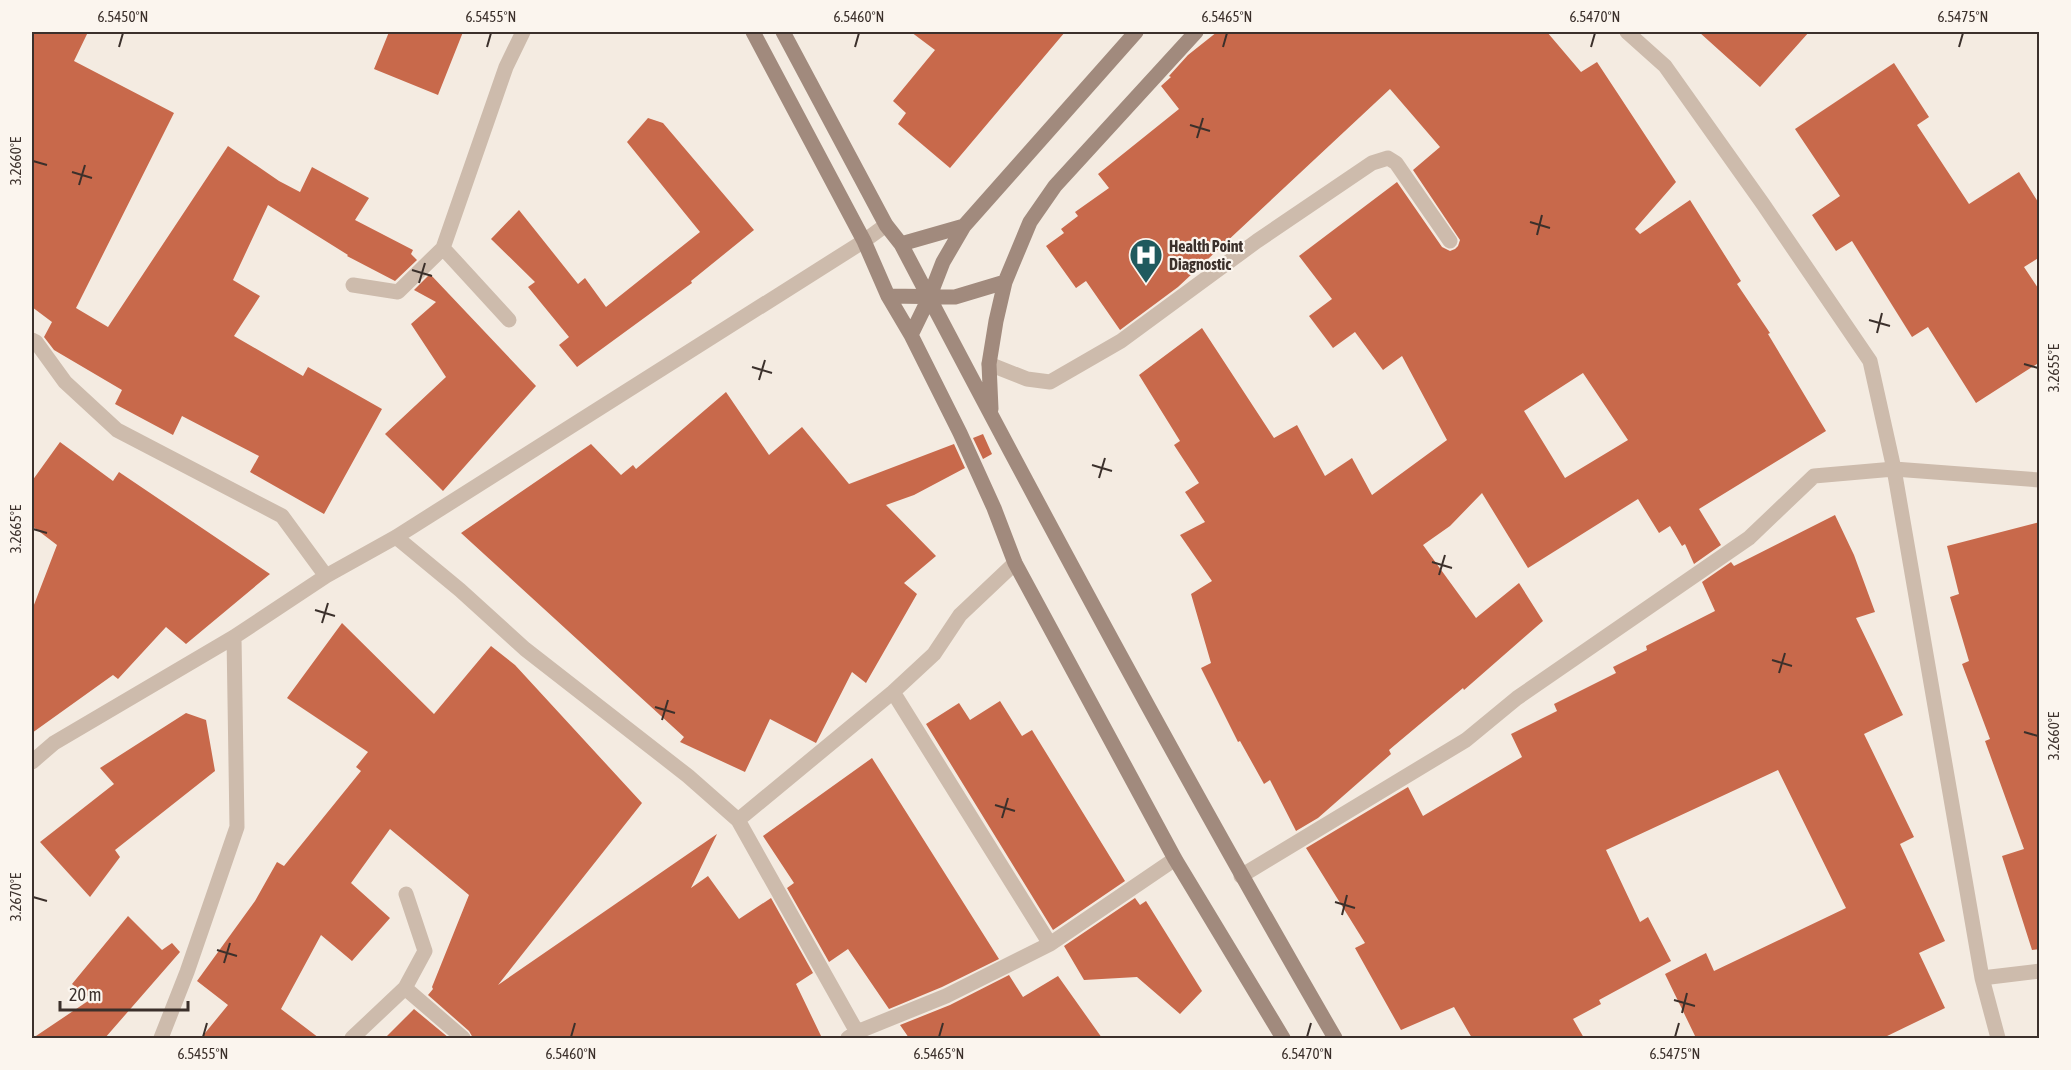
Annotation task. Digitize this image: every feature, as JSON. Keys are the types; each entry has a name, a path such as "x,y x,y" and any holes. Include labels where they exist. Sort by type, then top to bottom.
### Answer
{"main road":[{"path":"753,32 864,241 888,296 911,335 960,433 994,508 1015,564 1175,859 1283,1038"},
{"path":"783,32 886,225 901,244 1241,876 1335,1038"},
{"path":"911,335 943,262 964,226 1136,32"},
{"path":"991,414 989,364 996,321 1005,282 1030,222 1055,186 1196,32"},
{"path":"901,244 964,226"},
{"path":"888,296 955,297 1005,282"}],"street":[{"path":"353,285 398,291 443,248 506,67 523,32"},
{"path":"1627,32 1665,66 1764,204 1870,360 1894,469 1982,978 1998,1038"},
{"path":"989,364 1027,379 1050,382 1121,341 1257,241 1372,162 1388,158 1396,163 1450,241"},
{"path":"32,762 54,743 234,638 326,576 396,537 886,225"},
{"path":"443,248 509,320"},
{"path":"32,339 65,382 117,430 282,516 326,576"},
{"path":"1241,876 1466,740 1517,698 1749,538 1814,476 1894,469 2040,480"},
{"path":"396,537 460,590 525,649 688,776 738,820 853,1035 946,996 1050,944 1175,859"},
{"path":"738,820 893,692 934,654 960,615 1015,564"},
{"path":"161,1038 187,972 237,827 234,638"},
{"path":"893,692 1050,944"},
{"path":"352,1038 405,988 425,951 406,894"},
{"path":"1982,978 2040,971"},
{"path":"405,988 463,1038"}],"building":[{"path":"32,32 88,32 74,61 174,113 76,308 108,327 228,146 279,181 300,192 312,167 369,198 355,220 413,250 411,254 417,260 395,281 347,256 268,205 233,280 260,296 234,336 303,376 308,367 382,409 324,514 250,472 259,456 182,416 173,435 115,404 122,390 54,350 44,337 52,322 32,307"},
{"path":"389,32 463,32 438,95 374,69"},
{"path":"911,32 1065,32 950,168 898,124 906,113 893,101 935,50"},
{"path":"1217,32 1547,32 1581,72 1597,62 1676,182 1635,229 1640,234 1690,200 1741,281 1737,284 1770,333 1768,334 1826,431 1699,509 1721,545 1694,564 1685,544 1682,546 1670,526 1659,533 1638,499 1528,568 1482,493 1450,526 1423,545 1476,618 1519,583 1543,621 1464,690 1463,688 1389,750 1391,754 1318,818 1296,831 1270,780 1264,784 1240,741 1238,742 1201,668 1211,663 1191,594 1212,581 1180,535 1205,522 1185,492 1199,483 1174,445 1180,441 1139,375 1202,328 1274,438 1297,425 1325,476 1352,458 1372,495 1447,440 1402,356 1383,370 1355,332 1333,348 1309,316 1332,299 1299,256 1397,182 1442,247 1450,251 1458,246 1460,240 1413,170 1440,147 1390,89 1178,287 1120,330 1086,281 1076,288 1046,246 1064,233 1061,229 1078,216 1075,212 1109,188 1098,174 1179,109 1161,86 1188,55","holes":["1583,373 1628,440 1565,478 1524,411"]},
{"path":"1699,32 1809,32 1760,87"},
{"path":"1894,63 1929,117 1917,125 1969,204 2019,172 2040,205 2040,257 2024,267 2040,291 2040,362 1976,403 1928,327 1912,337 1852,241 1836,251 1812,215 1840,196 1795,129"},
{"path":"648,118 663,123 754,230 691,281 692,283 577,367 559,345 569,337 528,287 535,282 491,239 519,210 578,284 585,278 606,307 700,232 627,142"},
{"path":"430,274 536,386 443,491 385,434 446,377 411,324 436,302 414,290"},
{"path":"726,392 769,455 802,427 849,484 954,444 965,468 914,495 886,505 936,556 904,583 917,594 866,683 852,672 816,743 770,719 745,772 680,742 684,737 461,533 591,444 621,475 633,465 636,469"},
{"path":"983,434 992,454 983,459 973,438"},
{"path":"60,442 113,481 119,472 270,574 186,644 166,627 118,679 113,675 32,733 32,610 57,545 32,526 32,481"},
{"path":"1835,515 1854,555 1875,612 1856,618 1903,715 1864,734 1914,837 1900,844 1945,941 1919,953 1945,1008 1883,1038 1696,1038 1665,974 1706,953 1714,971 1846,908 1778,770 1606,850 1640,922 1648,917 1671,961 1599,1000 1601,1004 1573,1019 1584,1038 1472,1038 1454,1007 1401,1030 1355,948 1365,943 1306,848 1408,787 1423,816 1522,757 1511,734 1557,711 1554,704 1616,673 1613,667 1647,650 1646,646 1715,611 1702,582 1731,562 1734,566"},
{"path":"2040,522 2040,949 2032,950 2002,856 2024,849 1985,741 1990,739 1962,664 1969,661 1950,597 1959,594 1947,546"},
{"path":"342,623 434,714 491,646 515,665 642,803 498,985 717,834 691,888 708,876 739,919 771,898 813,973 796,984 822,1038 473,1038 469,1031 428,995 433,989 469,895 390,829 351,883 390,918 352,961 321,935 281,1009 319,1038 201,1038 228,1005 197,981 255,901 277,862 284,866 361,771 356,767 368,752 287,698"},
{"path":"1000,701 1022,736 1032,730 1125,881 1053,930 926,724 959,703 970,720"},
{"path":"186,713 206,720 215,771 115,850 120,857 90,897 40,842 114,784 100,768"},
{"path":"872,758 999,959 942,987 889,1009 848,949 829,962 787,888 794,883 763,836"},
{"path":"1135,898 1140,905 1146,901 1202,991 1180,1014 1137,977 1084,980 1064,946"},
{"path":"128,916 162,950 172,943 180,952 105,1038 33,1038 91,999 72,984"},
{"path":"1009,975 1023,997 1058,976 1102,1038 909,1038 900,1025 950,1005"},
{"path":"414,1009 449,1038 385,1038"}],"place":[{"name":"Health Point Diagnostic","path":"1146,284"}]}
